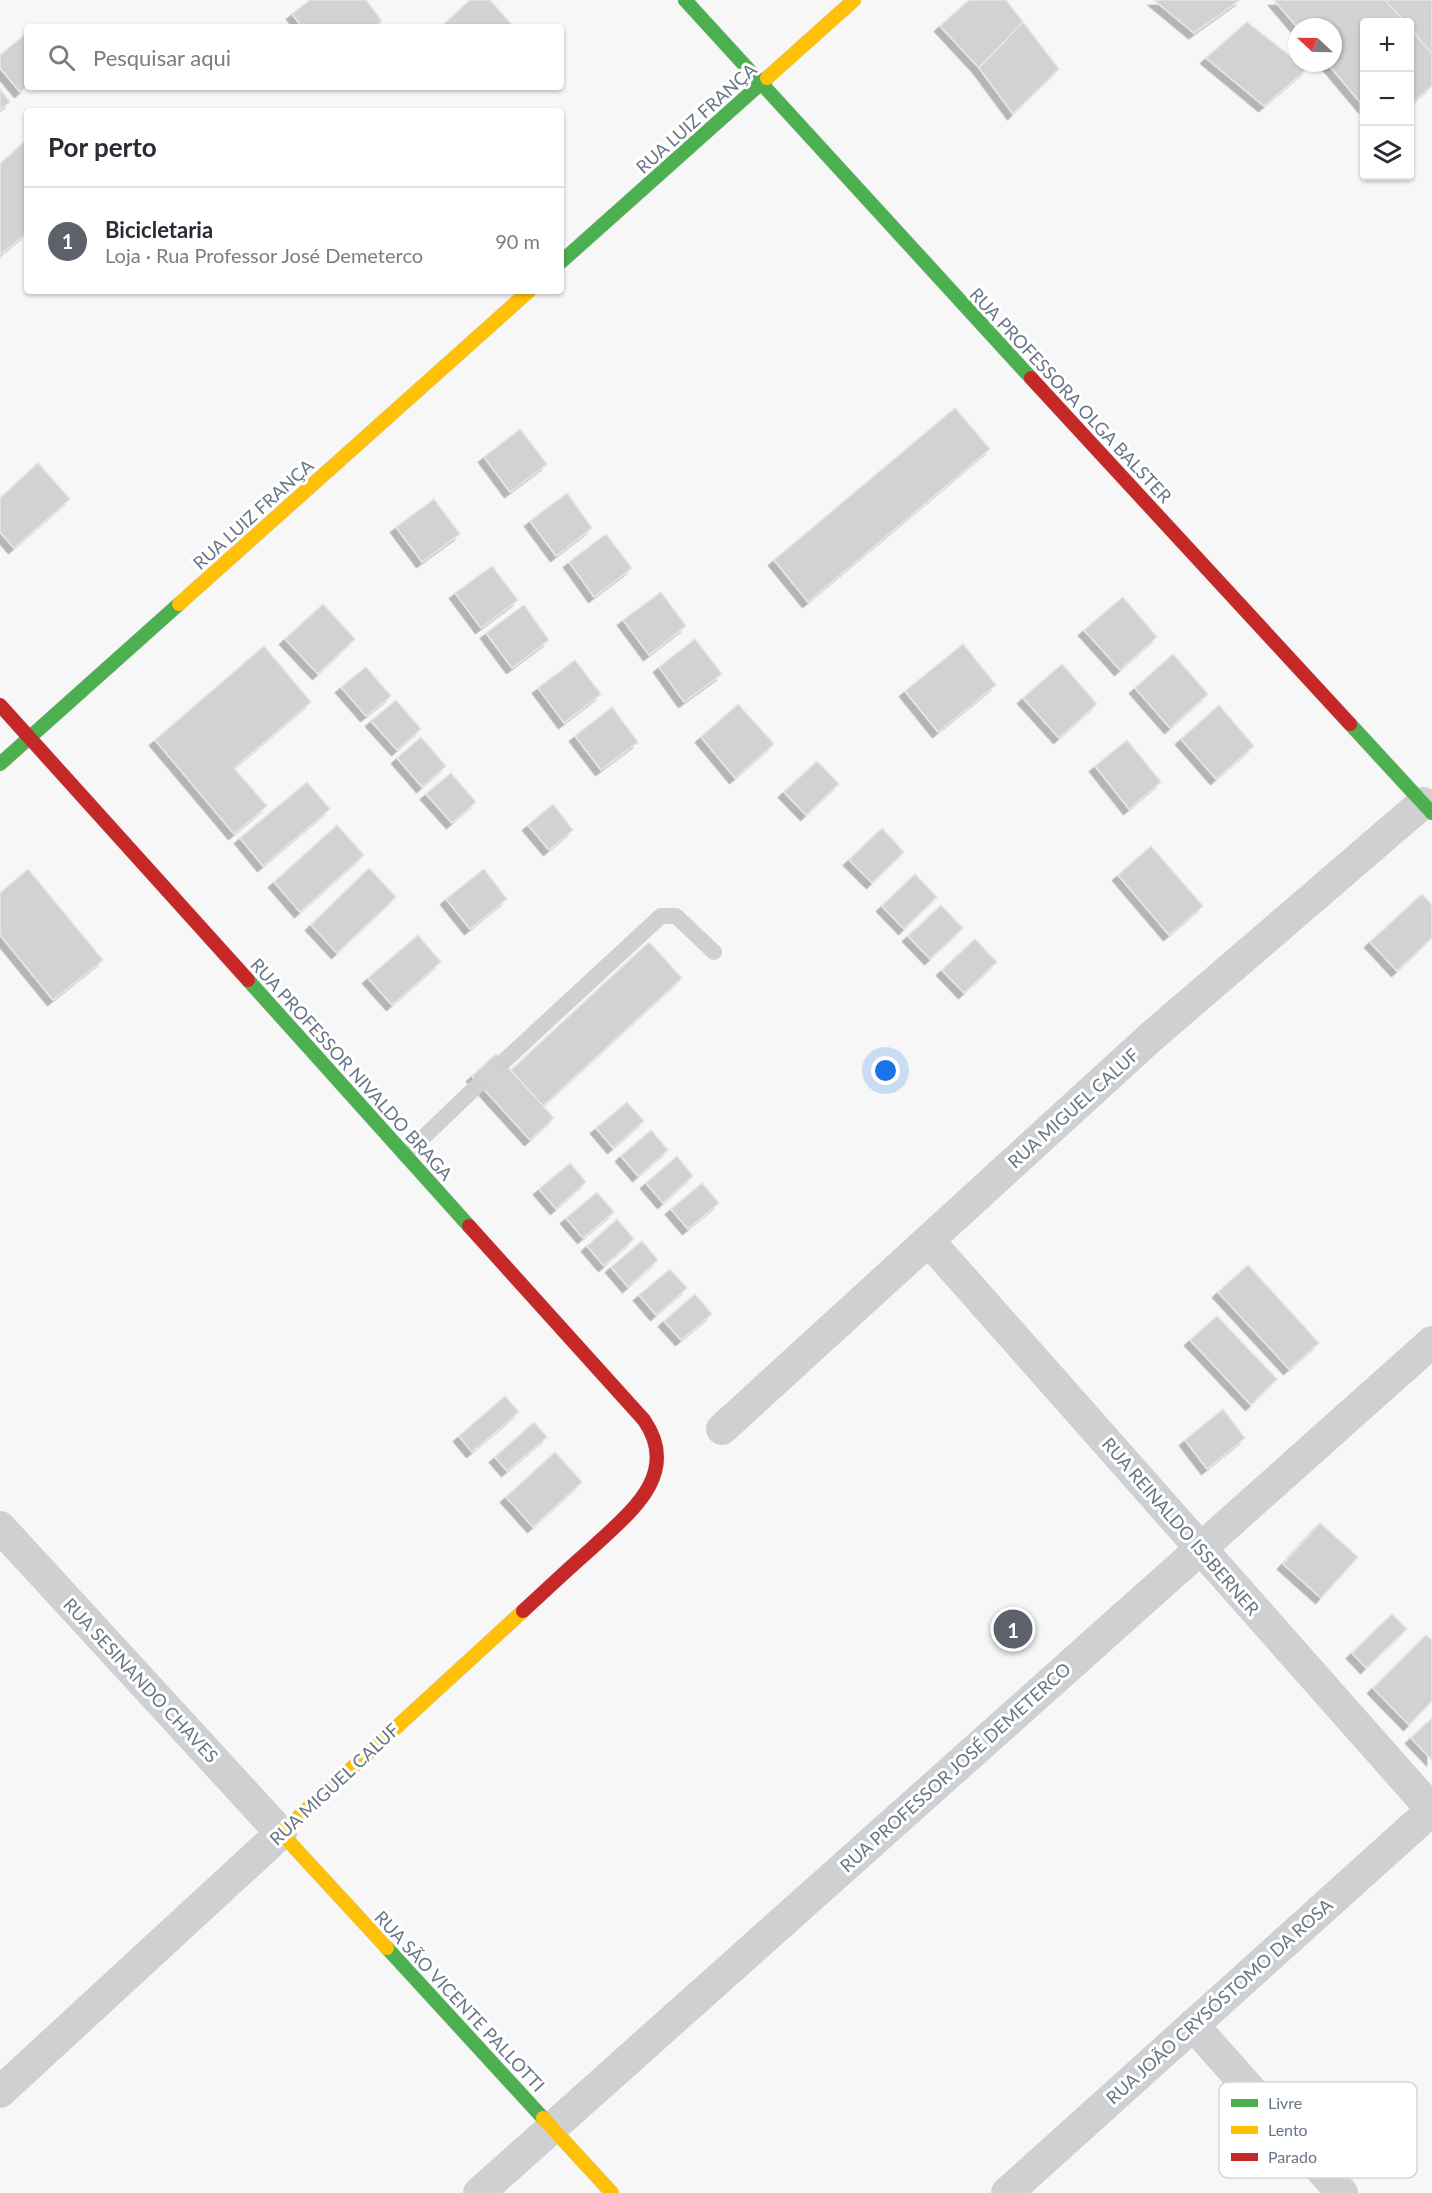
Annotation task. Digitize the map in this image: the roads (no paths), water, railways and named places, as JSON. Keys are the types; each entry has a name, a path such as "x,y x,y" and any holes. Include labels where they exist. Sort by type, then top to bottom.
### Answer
{"main road":[{"name":"RUA PROFESSORA OLGA BALSTER","path":"685,0 760,84 1429,804"},
{"name":"RUA LUIZ FRANÇA","path":"564,259 854,0"},
{"name":"RUA LUIZ FRANÇA","path":"0,764 526,294"},
{"name":"RUA PROFESSOR NIVALDO BRAGA","path":"0,705 649,1426 657,1446 656,1468"},
{"name":"RUA MIGUEL CALUF","path":"281,1833 633,1509 650,1485 656,1468"},
{"name":"RUA SÃO VICENTE PALLOTTI","path":"281,1833 612,2193"}],"street":[{"name":"RUA MIGUEL CALUF","path":"722,1430 1152,1036 1429,804"},
{"name":"RUA REINALDO ISSBERNER","path":"929,1241 1432,1810"},
{"name":"RUA PROFESSOR JOSÉ DEMETERCO","path":"479,2193 1432,1342"},
{"name":"RUA SESINANDO CHAVES","path":"0,1527 281,1833"},
{"name":"RUA JOÃO CRYSÓSTOMO DA ROSA","path":"1007,2193 1432,1810"},
{"name":"RUA MIGUEL CALUF","path":"0,2092 281,1833"},
{"path":"1193,2025 1244,2082"},
{"path":"1329,2178 1342,2193"}],"lane":[{"path":"503,1062 662,916 676,916 714,952"},
{"path":"405,1155 479,1084"}],"place":[{"name":"Bicicletaria","path":"1013,1629"}]}
